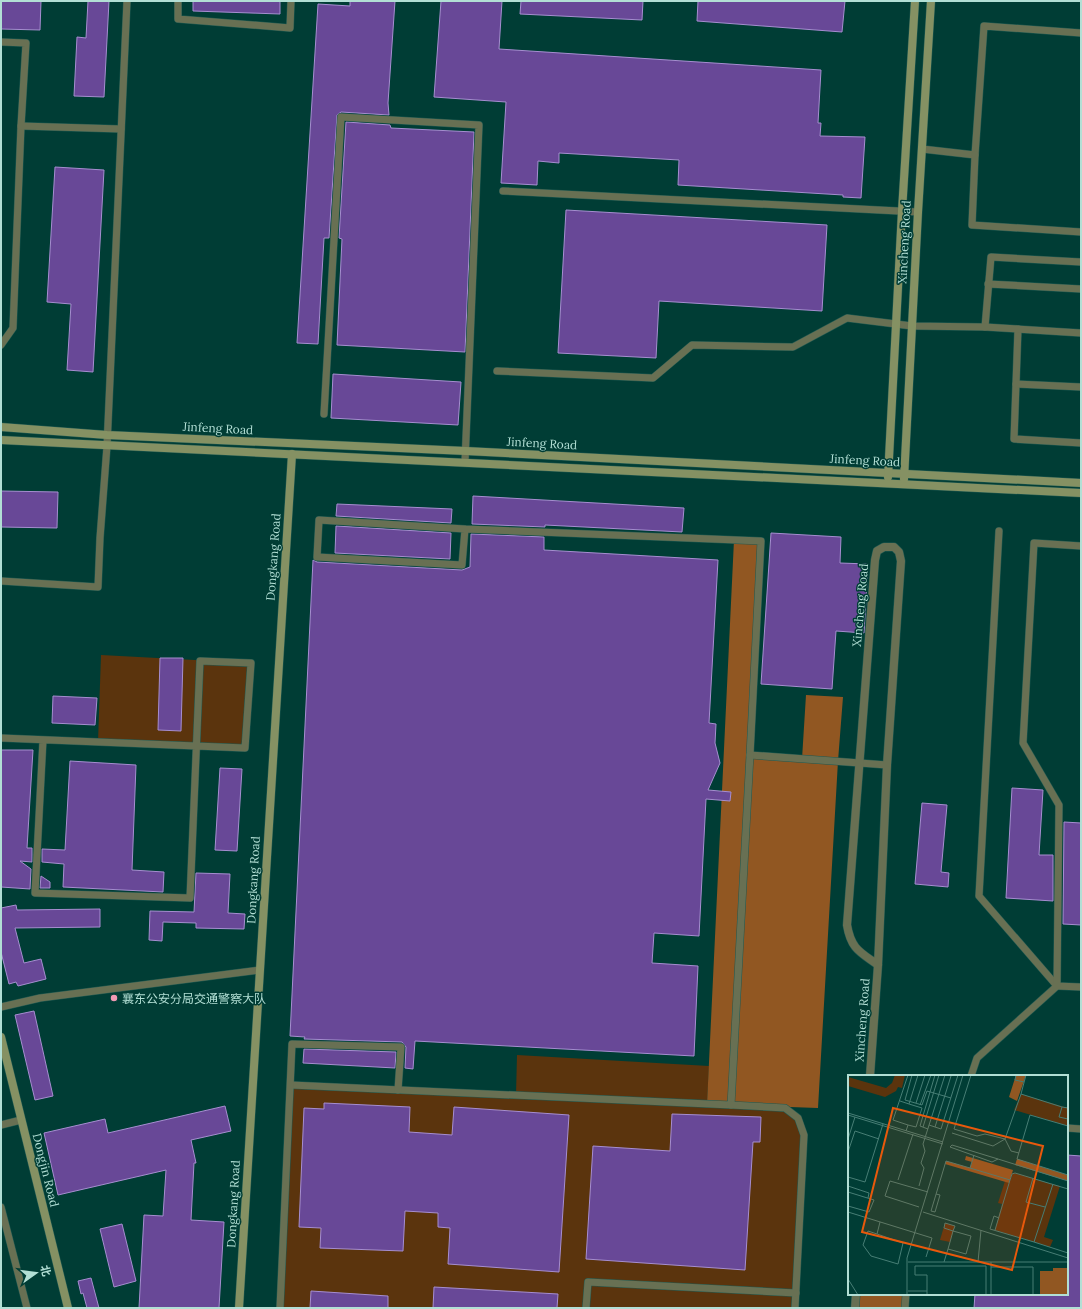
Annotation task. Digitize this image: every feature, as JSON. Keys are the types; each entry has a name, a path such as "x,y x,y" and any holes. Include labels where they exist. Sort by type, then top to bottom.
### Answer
{"street":[{"name":"Xincheng Road","path":"888,483 902,211 915,1"},
{"name":"Xincheng Road","path":"904,484 918,212 931,1"},
{"name":"Jinfeng Road","path":"1,428 107,435 466,451 1081,483"},
{"name":"Jinfeng Road","path":"1,440 1081,493"},
{"name":"Dongkang Road","path":"239,1308 292,454"},
{"name":"Xincheng Road","path":"870,1075 878,966 887,765 901,561 899,552 894,547 884,547 877,551 875,560 847,925 849,938 855,948 878,966"},
{"name":"Dongjin Road","path":"1,1037 68,1308"},
{"path":"855,1308 856,1295"}],"lane":[{"path":"1,581 98,587 107,435 127,1"},
{"path":"178,1 178,19 290,28 291,1"},
{"path":"1081,33 984,26 975,154 972,226 1081,232"},
{"path":"1,42 26,43 21,126 13,328 1,345"},
{"path":"324,414 341,117 479,125 465,462"},
{"path":"21,126 121,129"},
{"path":"922,149 975,154"},
{"path":"503,191 918,212"},
{"path":"985,327 990,257 1081,262"},
{"path":"988,284 1081,289"},
{"path":"497,371 653,378 692,345 793,347 847,318 912,326 985,327 1081,333"},
{"path":"1018,329 1014,439 1081,443"},
{"path":"1016,384 1081,387"},
{"path":"466,529 462,565 318,557 319,520 466,529 761,541 731,1105"},
{"path":"998,531 979,896 1057,986"},
{"path":"1057,986 1059,805 1023,743 1034,543 1081,546"},
{"path":"1,738 44,740 196,746 246,748 251,664 200,660 196,746 190,898 35,893 44,740"},
{"path":"750,755 887,765"},
{"path":"1,1007 40,998 260,970"},
{"path":"971,1075 977,1058 1057,986 1081,987"},
{"path":"280,1308 292,1044 401,1047 398,1090"},
{"path":"291,1085 785,1108 798,1118 804,1135 795,1308"},
{"path":"1,1125 22,1120"},
{"path":"1068,1128 1081,1129"},
{"path":"1,1207 27,1308"},
{"path":"586,1308 588,1282 796,1293"},
{"path":"905,1308 906,1295"}],"shaded area":[{"path":"734,540 761,541 750,755 802,759 806,695 843,697 818,1108 707,1104"},
{"path":"101,655 251,663 245,748 98,742"},
{"path":"517,1055 709,1066 707,1104 785,1108 798,1118 804,1135 795,1308 280,1308 291,1085 516,1095"},
{"path":"856,1295 906,1295 905,1308 855,1308"}],"building":[{"path":"1,1 41,1 40,30 1,29"},
{"path":"88,1 109,1 104,97 74,96 77,37 86,38"},
{"path":"193,1 280,1 280,14 193,11"},
{"path":"350,1 395,1 388,103 389,115 341,112 337,115 329,238 324,238 318,344 297,343 318,4 350,6"},
{"path":"441,1 502,1 499,49 821,70 818,123 821,123 820,136 865,137 861,198 843,197 843,195 678,185 679,160 559,153 559,163 538,161 537,185 501,183 506,102 434,97"},
{"path":"521,1 643,1 642,20 520,14"},
{"path":"698,1 845,1 842,32 697,21"},
{"path":"346,122 390,125 391,128 474,132 465,352 337,345 342,239 339,238"},
{"path":"55,167 104,170 93,372 67,370 71,304 47,302"},
{"path":"566,210 827,225 822,311 659,301 656,358 558,353"},
{"path":"333,374 461,382 458,425 331,418"},
{"path":"1,491 58,492 57,528 1,527"},
{"path":"473,496 684,508 682,532 545,525 545,527 472,524"},
{"path":"337,504 452,509 451,523 336,516"},
{"path":"336,526 451,533 450,559 335,553"},
{"path":"771,533 841,537 840,563 868,564 864,633 836,631 832,689 761,684"},
{"path":"471,534 544,537 544,550 718,560 709,723 716,724 715,743 720,763 708,790 731,792 730,801 706,799 699,936 654,933 652,963 698,966 694,1056 415,1041 413,1069 405,1068 406,1047 402,1042 304,1039 305,1037 290,1036 313,560 317,562 462,570 470,567"},
{"path":"160,658 183,658 181,731 158,730"},
{"path":"53,696 97,698 95,725 52,723"},
{"path":"1,750 33,750 27,848 32,848 32,862 20,861 31,869 30,889 1,887"},
{"path":"70,761 136,765 132,870 164,872 163,892 63,887 64,864 42,862 42,849 65,850"},
{"path":"220,768 242,769 237,851 215,850"},
{"path":"1012,788 1043,790 1039,855 1053,855 1053,901 1006,898"},
{"path":"922,803 947,805 941,872 949,873 948,887 915,884"},
{"path":"1064,822 1081,823 1081,925 1063,924"},
{"path":"196,873 230,874 228,913 245,914 244,929 196,928 196,923 163,922 162,941 149,940 150,911 194,912"},
{"path":"41,876 50,882 50,888 40,888"},
{"path":"16,905 17,910 100,909 100,927 15,928 24,963 41,959 46,979 18,986 16,982 9,984 1,952 1,908"},
{"path":"34,1011 53,1096 35,1100 15,1015"},
{"path":"304,1049 396,1052 395,1068 303,1063"},
{"path":"324,1103 410,1107 409,1132 452,1135 454,1107 569,1115 559,1272 448,1264 450,1228 438,1227 438,1213 405,1211 403,1251 320,1248 321,1228 299,1227 304,1108 324,1109"},
{"path":"225,1106 231,1131 191,1140 196,1163 194,1163 191,1220 224,1222 219,1308 139,1308 144,1215 163,1216 166,1170 58,1195 44,1133 105,1119 108,1133"},
{"path":"672,1114 761,1117 760,1142 753,1142 745,1270 586,1259 593,1146 670,1151"},
{"path":"1068,1155 1081,1156 1081,1308 974,1308 975,1295 1068,1295"},
{"path":"122,1224 136,1281 114,1287 100,1229"},
{"path":"91,1278 99,1308 87,1308 83,1293 81,1294 78,1281"},
{"path":"434,1287 558,1294 557,1308 433,1308"},
{"path":"311,1291 388,1296 388,1308 310,1308"}],"place":[{"name":"襄东公安分局交通警察大队","path":"114,998"}]}
